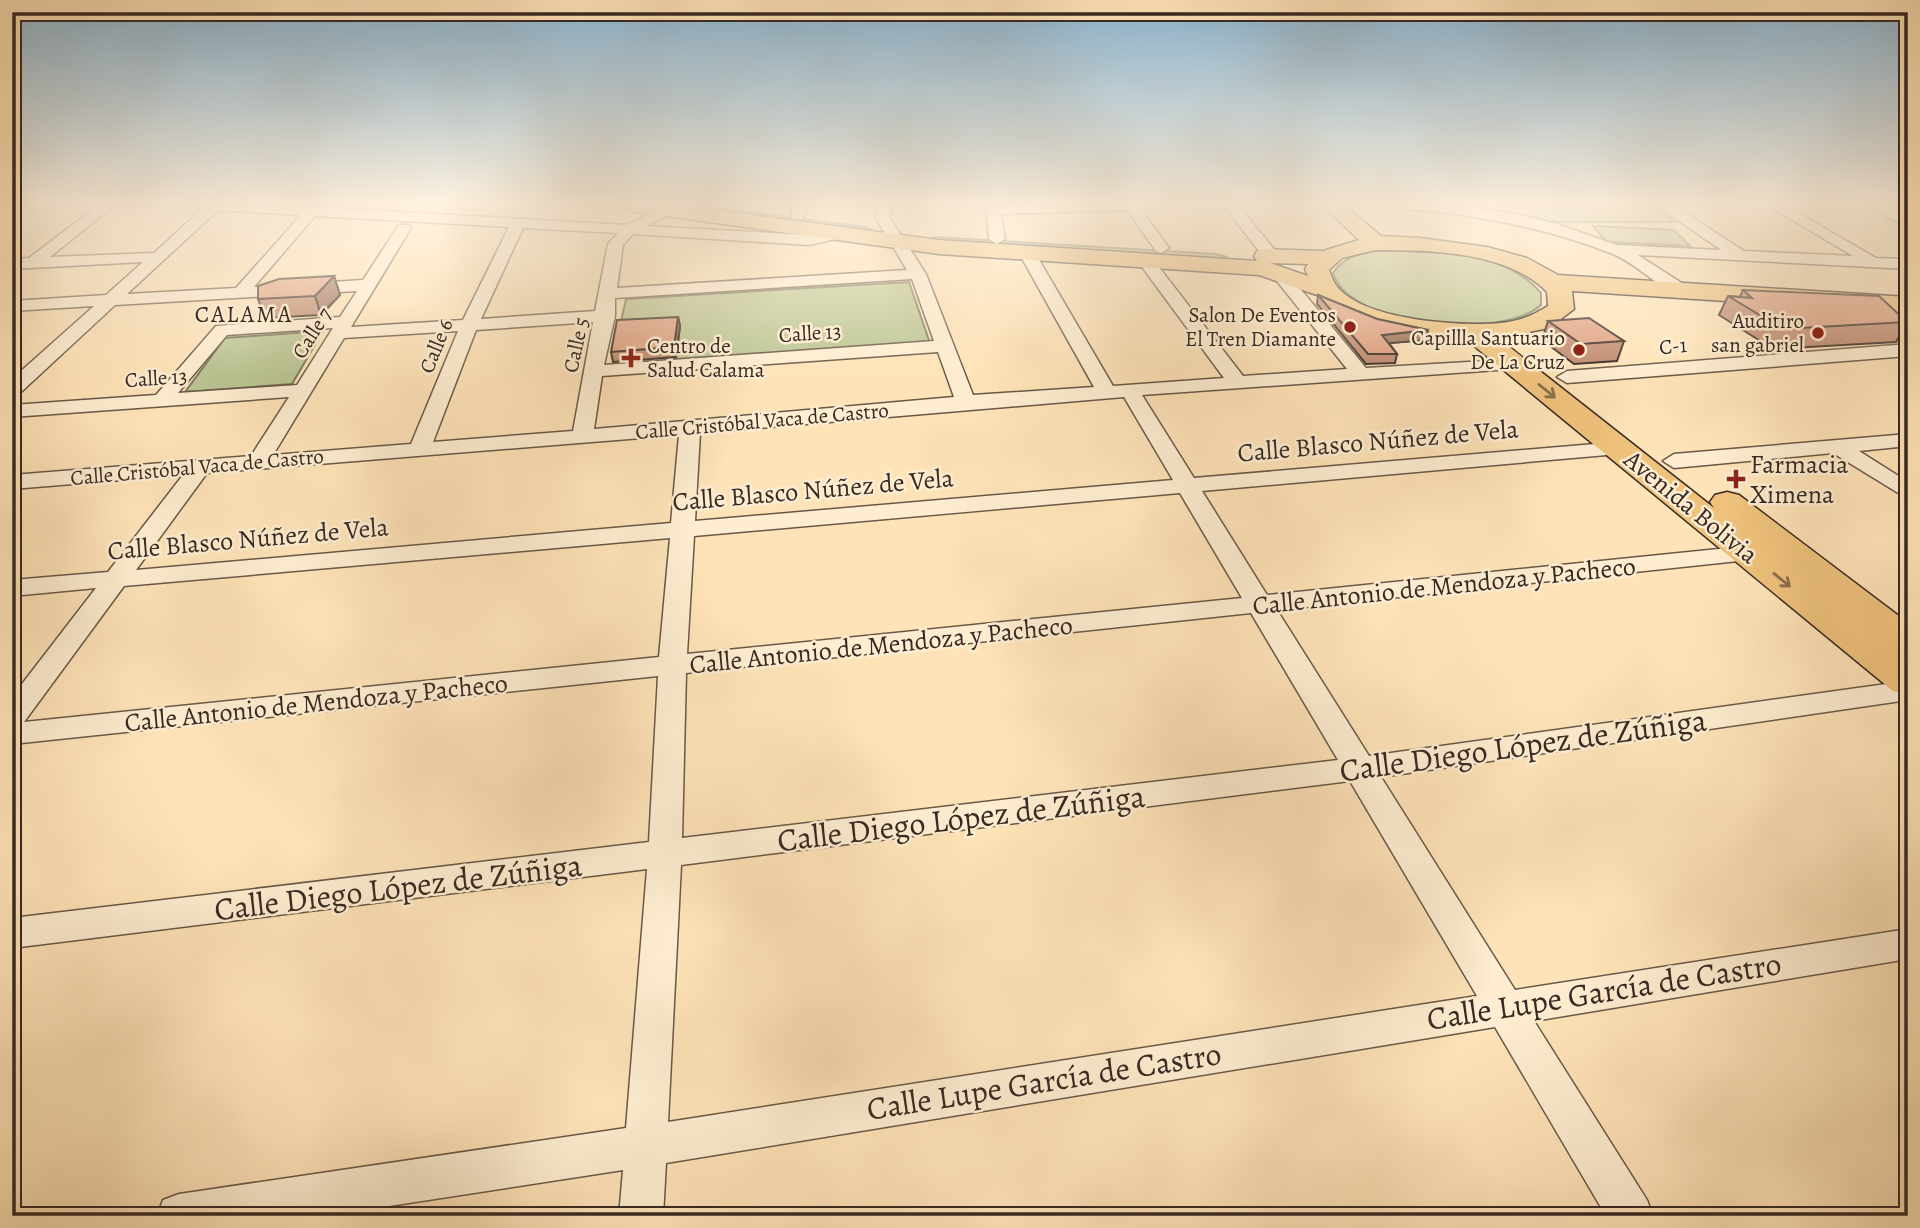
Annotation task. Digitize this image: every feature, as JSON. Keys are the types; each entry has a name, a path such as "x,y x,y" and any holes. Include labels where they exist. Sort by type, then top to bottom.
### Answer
{"main road":[{"path":"1218,262 1254,267 1288,262"},
{"path":"1322,262 1317,270 1319,283 1325,290"},
{"path":"1512,262 1528,268 1557,289 1908,314"},
{"path":"1274,264 1359,311 1394,322 1498,342 1553,318 1561,309 1557,289"},
{"path":"1557,289 1682,291 1908,305"},
{"name":"Avenida Bolivia","path":"1498,342 1567,377 1908,643"},
{"name":"Avenida Bolivia","path":"1498,342 1618,448 1908,681"}],"street":[{"path":"12,264 48,262"},
{"path":"12,390 153,262"},
{"path":"241,292 267,262"},
{"name":"Calle 7","path":"258,463 383,262"},
{"name":"Calle 6","path":"419,450 469,326 499,262"},
{"name":"Calle 5","path":"582,437 614,262"},
{"path":"911,262 947,346 966,402"},
{"path":"1033,262 1118,392 1185,486 1631,1216"},
{"path":"1158,262 1239,384"},
{"path":"1638,262 1659,273 1682,291"},
{"path":"1879,262 1908,264"},
{"path":"1274,264 1362,374"},
{"path":"610,293 918,274"},
{"path":"12,306 369,285"},
{"path":"162,400 222,330 469,326 606,316"},
{"name":"Calle Cristóbal Vaca de Castro","path":"12,482 690,428 966,402 1362,374 1498,342"},
{"name":"Calle 13","path":"593,371 947,346"},
{"name":"C-1","path":"1567,377 1908,350"},
{"name":"Calle 13","path":"12,411 303,390"},
{"path":"641,1216 665,854 672,667 685,529 690,428"},
{"path":"1674,461 1908,440"},
{"path":"1838,447 1908,492"},
{"name":"Calle Blasco Núñez de Vela","path":"12,587 1618,448"},
{"path":"12,718 200,467"},
{"name":"Calle Antonio de Mendoza y Pacheco","path":"12,734 1748,553"},
{"name":"Calle Diego López de Zúñiga","path":"12,933 1358,769 1908,690"},
{"name":"Calle Lupe García de Castro","path":"179,1216 644,1146 1503,1006 1908,944"}],"green space":[{"path":"1343,262 1494,262 1527,280 1541,293 1541,305 1522,316 1495,323 1429,323 1396,317 1368,307 1346,292 1333,273"},
{"path":"909,282 931,346 675,363 679,326 619,330 626,299"},
{"path":"323,331 292,384 185,392 225,338"}],"building":[{"path":"334,276 315,296 258,299 258,286 279,279"},
{"path":"1743,290 1879,296 1907,322 1783,329 1728,296 1752,298"},
{"path":"1318,295 1377,319 1428,330 1382,335 1397,354 1368,354"},
{"path":"678,317 674,347 611,352 617,320"},
{"path":"1589,318 1624,341 1581,344 1548,321"}],"place":[{"name":"Salon De Eventos El Tren Diamante","path":"1350,327"},
{"name":"Auditiro san gabriel","path":"1818,333"},
{"name":"Capillla Santuario De La Cruz","path":"1579,350"},
{"name":"Centro de Salud Calama","path":"631,358"},
{"name":"Farmacia Ximena","path":"1736,479"}],"district":[{"name":"CALAMA","path":"244,314"}]}
